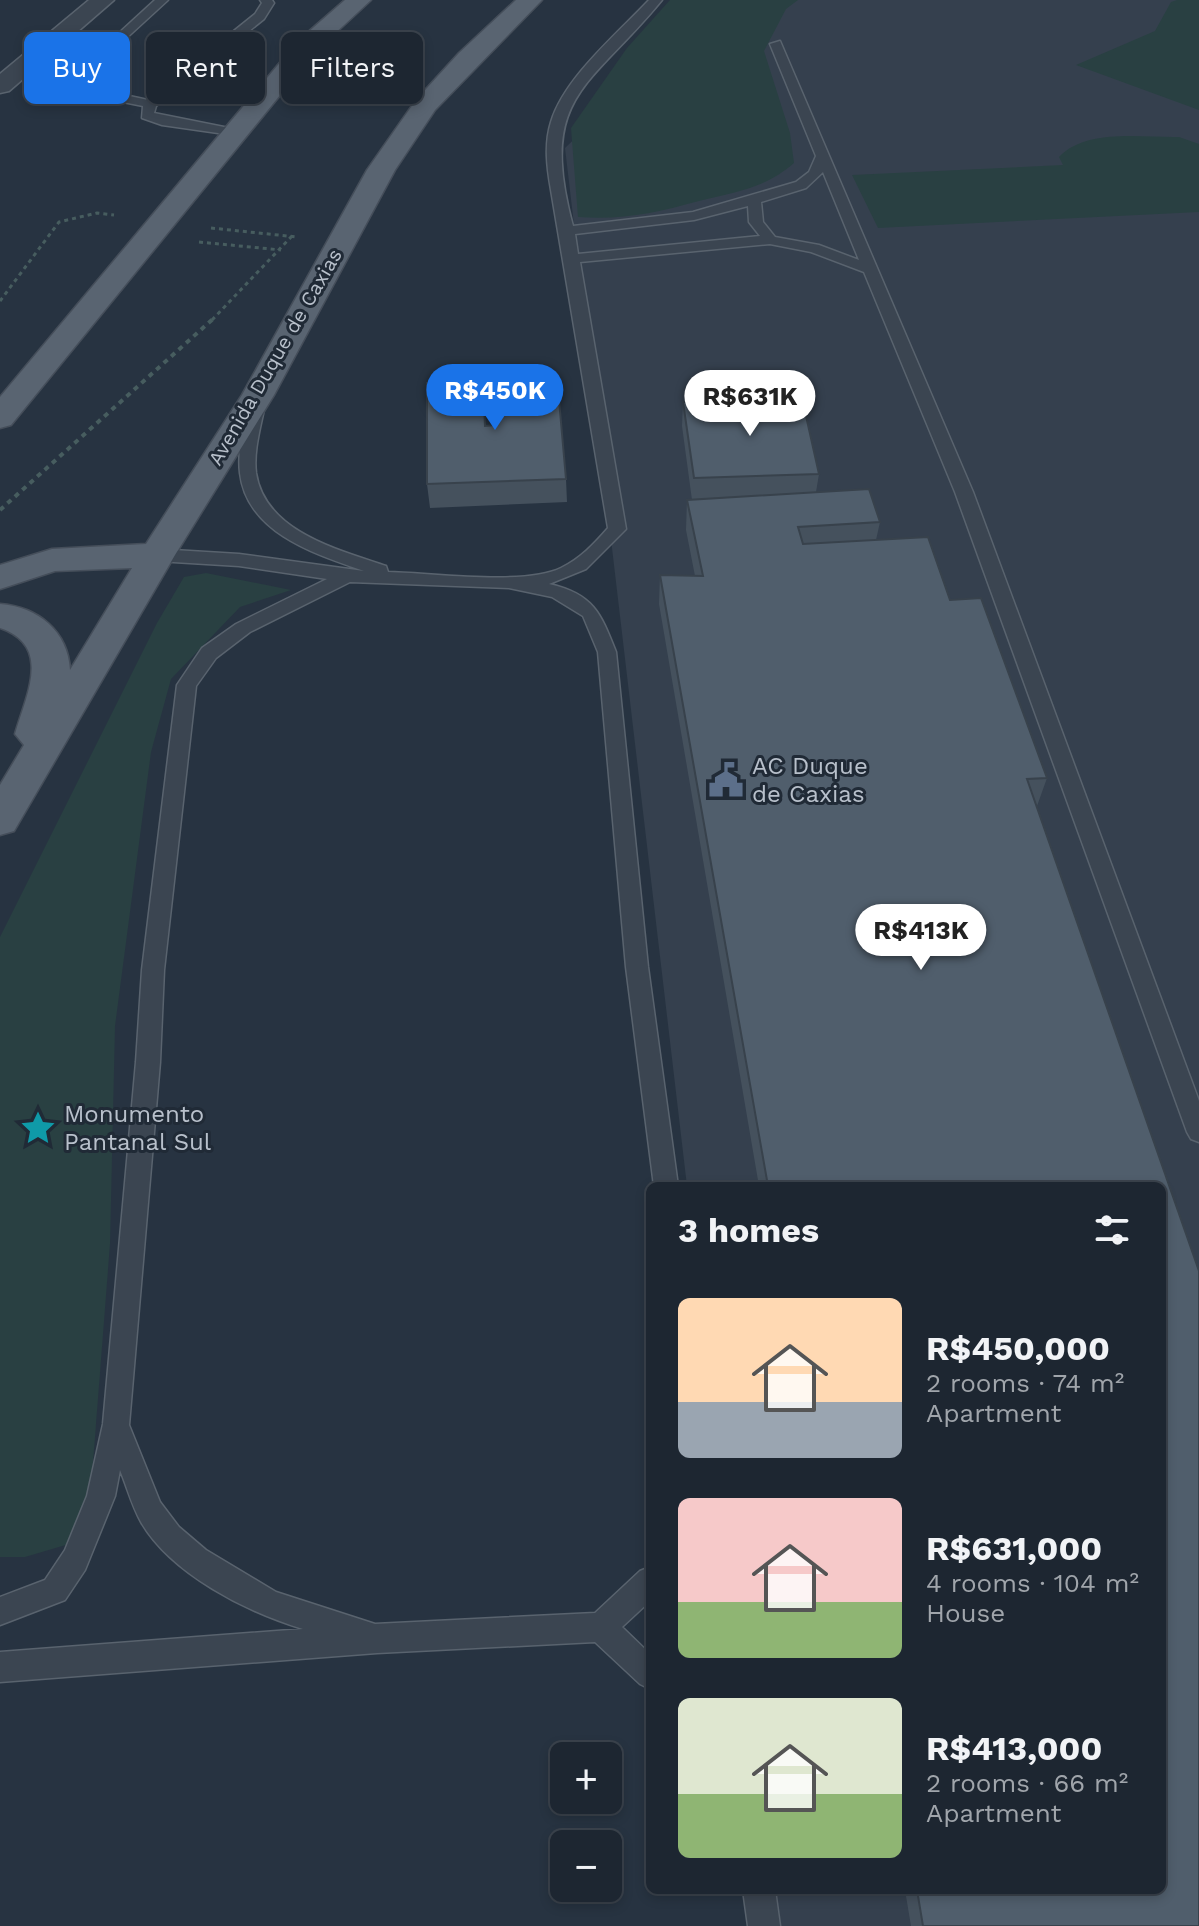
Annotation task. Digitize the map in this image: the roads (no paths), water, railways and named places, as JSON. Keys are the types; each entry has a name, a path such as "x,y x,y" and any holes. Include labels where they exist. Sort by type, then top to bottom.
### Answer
{"main road":[{"path":"0,418 307,46 359,0"},
{"name":"Avenida Duque de Caxias","path":"9,808 157,555 258,395 381,170 425,105 468,58 530,0"},
{"path":"0,577 52,560 157,555"},
{"path":"0,616 11,617 34,630 50,651 51,676 9,808 0,847"}],"street":[{"path":"0,86 103,0"}],"lane":[{"path":"146,103 93,92 77,77 162,0"},
{"path":"240,32 260,16 268,3 266,0"},
{"path":"157,555 239,560 347,576 509,582 548,580 577,568 617,529 567,231 559,203 555,153 559,119 582,83 656,0"},
{"path":"776,44 964,492 1199,1132"},
{"path":"150,104 147,115 162,121 234,133"},
{"path":"567,231 694,216 754,200 801,185 815,174 822,158"},
{"path":"754,200 756,222 770,240"},
{"path":"571,259 770,240 814,248 872,270"},
{"path":"258,395 248,472 254,501 278,524 326,552 400,576"},
{"path":"0,1611 55,1590 75,1560 101,1496 116,1424 148,1062 153,970 187,685 209,653 243,628 347,576"},
{"path":"509,582 557,592 591,612 607,652 637,967 665,1182"},
{"path":"116,1424 150,1511 169,1537 196,1560 269,1604 377,1638"},
{"path":"0,1667 377,1638 601,1627 646,1585"},
{"path":"601,1627 646,1670"},
{"path":"760,1894 764,1926"}],"place":[{"name":"AC Duque de Caxias","path":"726,780"},
{"name":"Monumento Pantanal Sul","path":"38,1128"}]}
